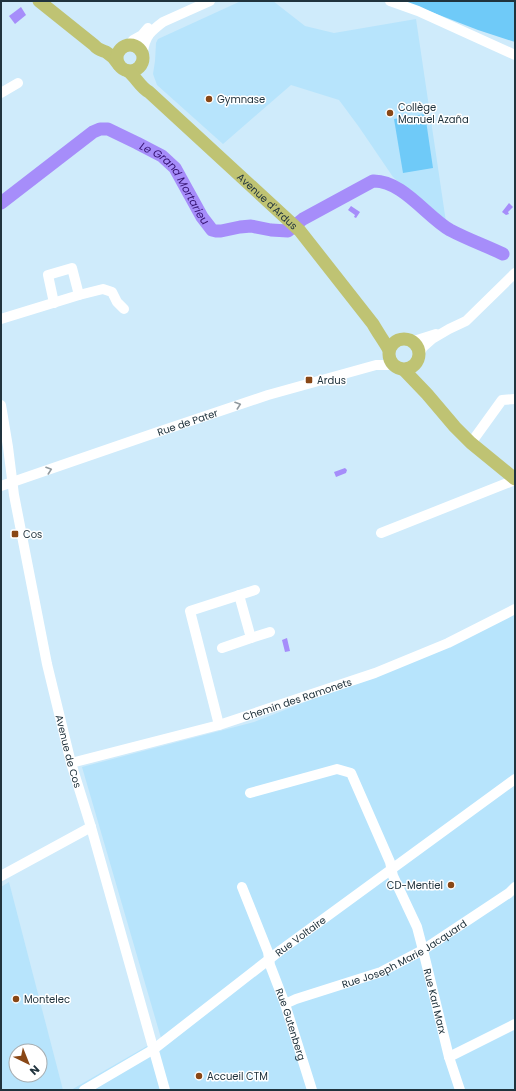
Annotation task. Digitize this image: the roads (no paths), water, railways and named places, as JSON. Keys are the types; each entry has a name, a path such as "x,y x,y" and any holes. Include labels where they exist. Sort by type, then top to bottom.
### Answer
{"main road":[{"name":"Avenue d'Ardus","path":"39,1 97,49 112,57 137,79 144,89 300,231 373,324 384,341 390,356"},
{"path":"94,45 107,48 127,45 138,47 143,57 144,82 149,92"},
{"path":"127,45 120,49 117,56 123,68 137,70 143,57"},
{"name":"Avenue d'Ardus","path":"373,324 388,336 405,340"},
{"path":"413,362 398,369 390,356 392,345 405,340 417,345 413,362 427,394 455,427 471,443 515,480"}],"street":[{"path":"127,45 158,23 210,1"},
{"path":"390,1 418,11 515,55"},
{"path":"143,57 146,39 152,31 163,22"},
{"path":"1,93 18,83"},
{"path":"54,303 48,275 72,268 79,295"},
{"path":"413,362 423,347 432,339 466,321 515,273"},
{"path":"1,319 102,289 112,292 117,302 124,310"},
{"path":"405,340 417,340 449,329"},
{"name":"Rue de Pater","path":"1,486 268,395 376,365 390,356"},
{"path":"471,443 502,400 515,399"},
{"name":"Avenue de Cos","path":"1,405 12,483 47,664 70,763 92,827 165,1090"},
{"path":"381,533 515,480"},
{"path":"219,725 190,611 255,590"},
{"path":"238,595 251,638"},
{"name":"Chemin des Ramonets","path":"70,763 219,725 375,673 448,643 515,609"},
{"path":"222,648 270,632"},
{"name":"Rue Karl Marx","path":"250,793 337,769 351,773 390,862 392,876 417,928 449,1057 460,1090"},
{"name":"Rue Voltaire","path":"84,1090 154,1049 269,959 391,868 515,779"},
{"path":"1,876 92,827"},
{"name":"Rue Gutenberg","path":"242,887 268,952 270,965 285,1004 312,1090"},
{"name":"Rue Joseph Marie Jacquard","path":"285,1004 296,999 382,972 423,950 509,893 515,887"},
{"path":"449,1057 515,1024"}],"waterway":[{"name":"Le Grand Mortarieu","path":"1,203 93,132 100,129 108,129 162,156 175,168 202,217 212,230 221,231 251,226 271,230 288,231 303,219 373,181 384,182 394,186 414,200 450,230 503,254"}],"place":[{"name":"Gymnase","path":"209,99"},
{"name":"Collège Manuel Azaña","path":"390,113"},
{"name":"Ardus","path":"309,380"},
{"name":"Cos","path":"15,534"},
{"name":"CD-Mentiel","path":"451,885"},
{"name":"Montelec","path":"16,999"},
{"name":"Accueil CTM","path":"199,1076"}]}
